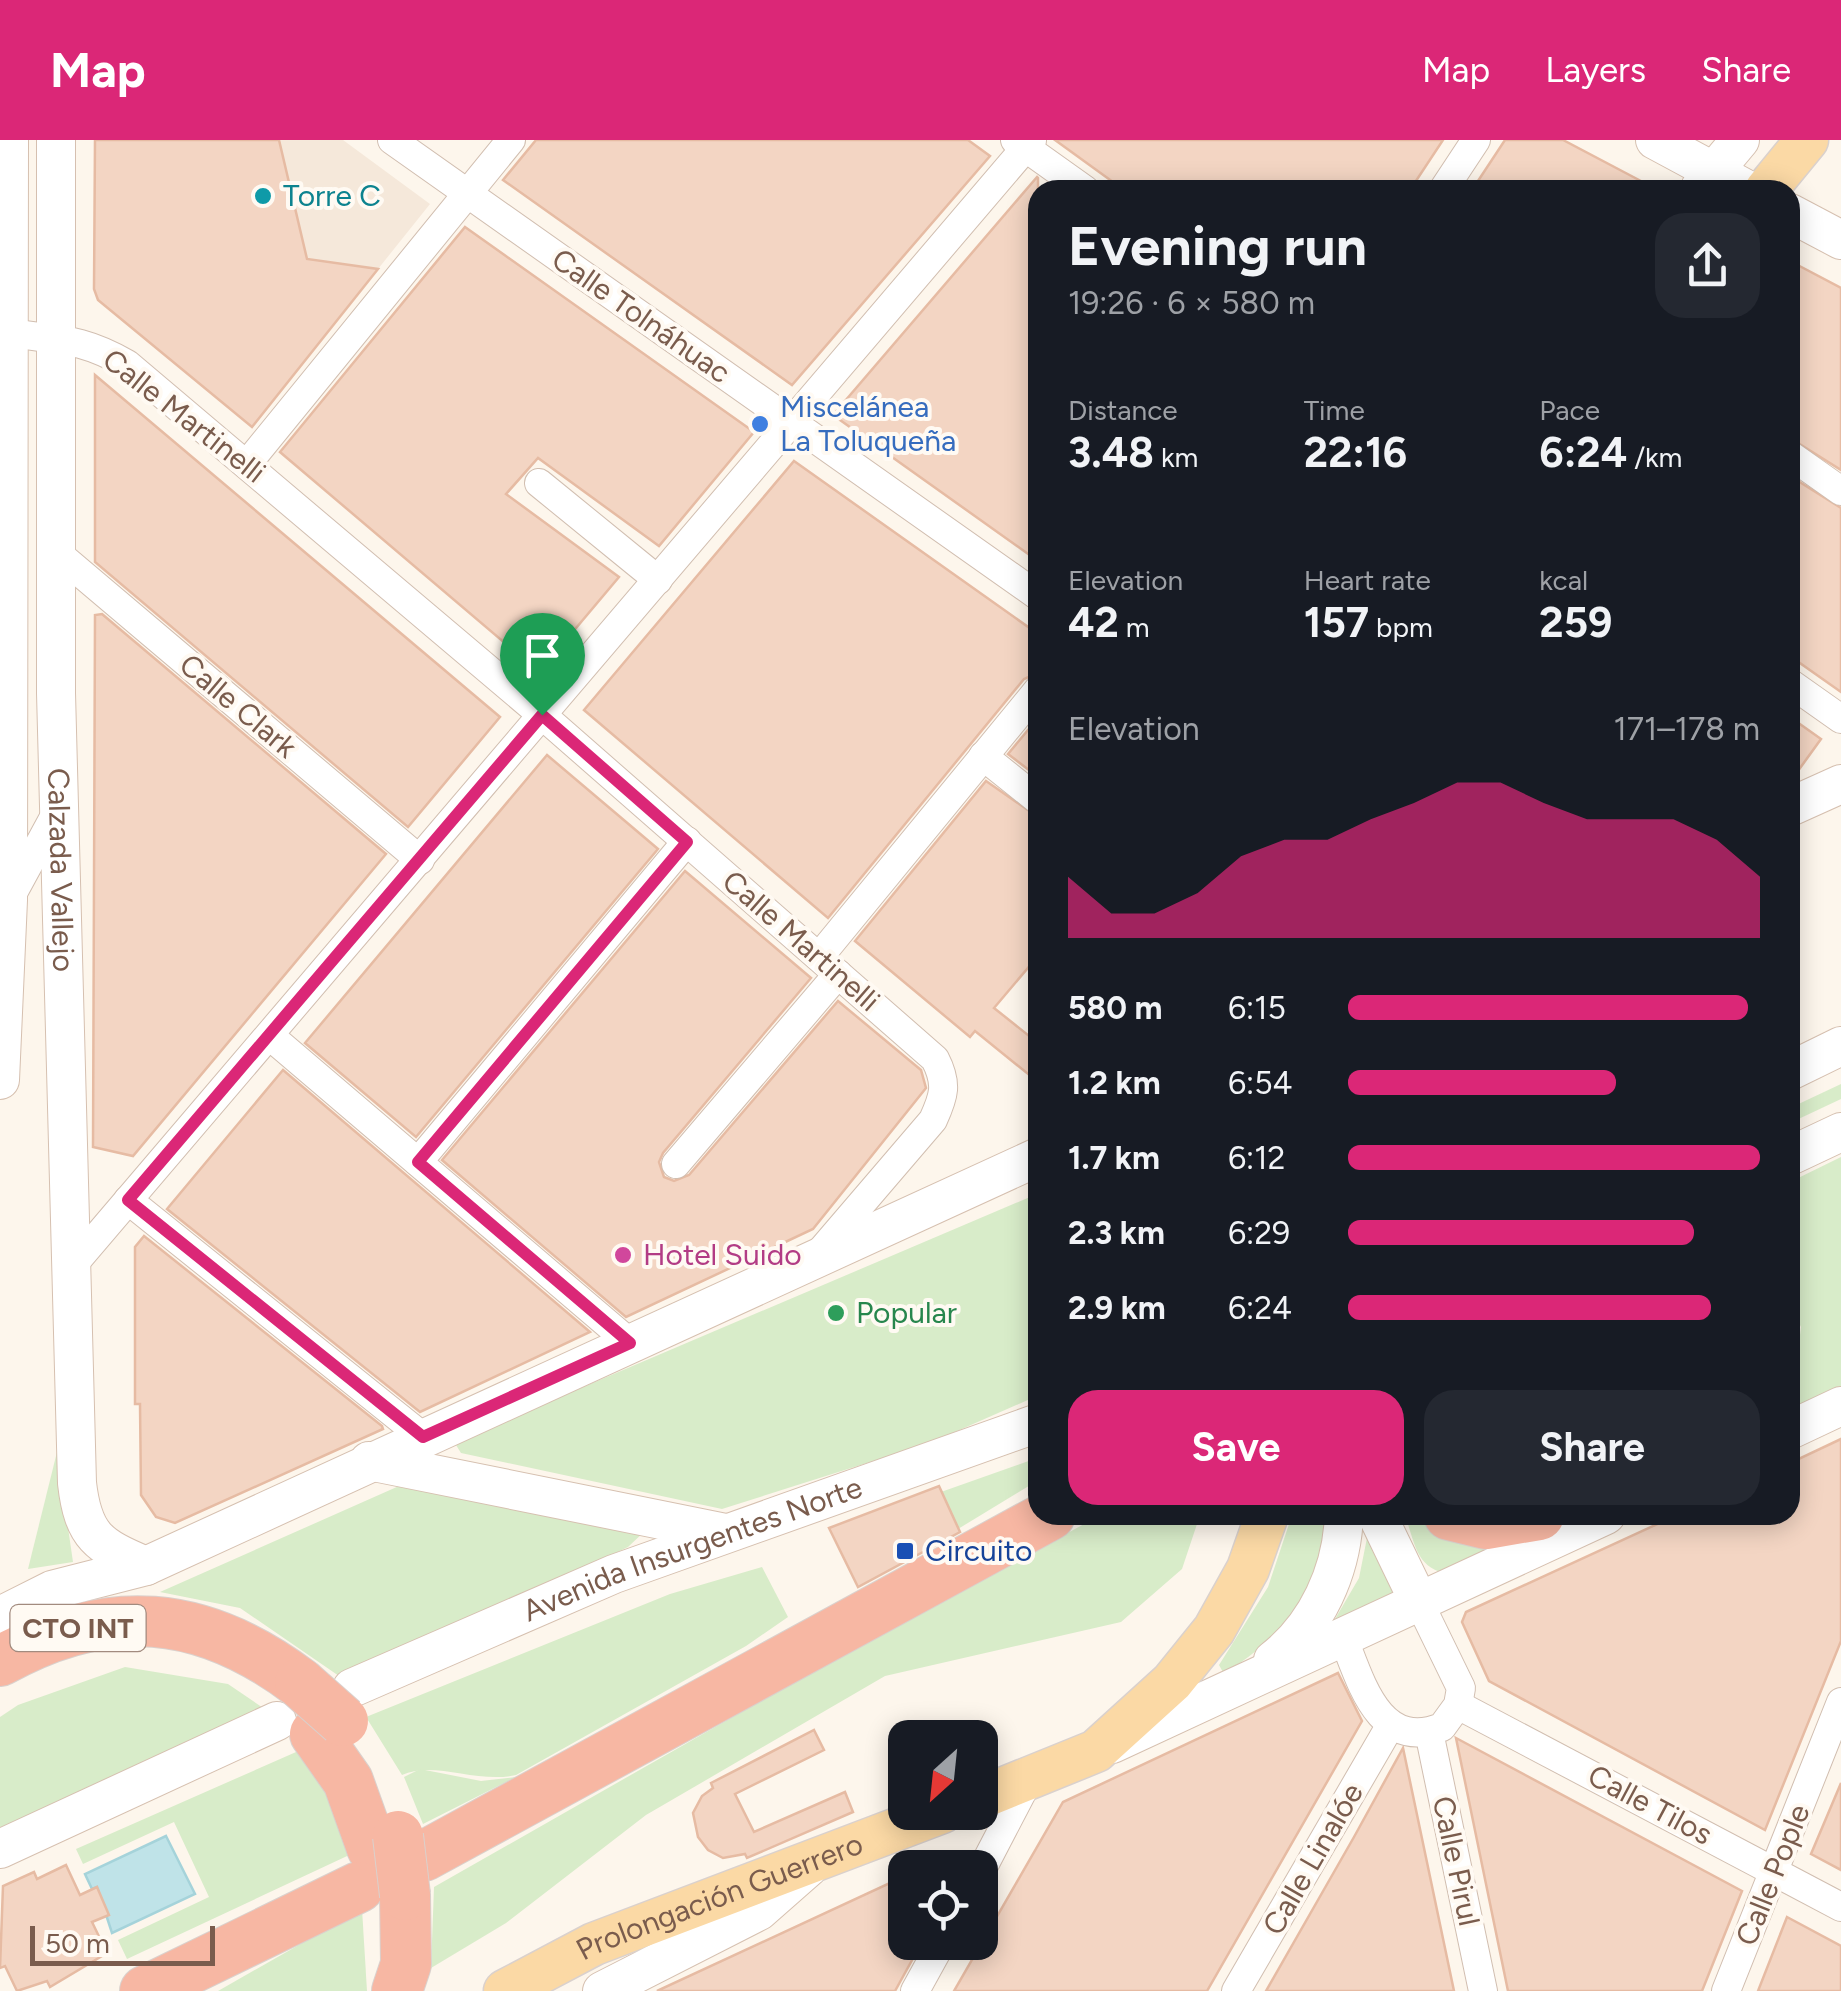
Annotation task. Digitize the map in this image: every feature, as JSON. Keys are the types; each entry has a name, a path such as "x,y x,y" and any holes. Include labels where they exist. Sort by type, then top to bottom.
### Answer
{"highway":[{"path":"144,1991 178,1980 389,1871 1031,1525"},
{"name":"CTO INT","path":"0,1661 62,1632 113,1622 162,1621 230,1640 310,1707"},
{"path":"0,1696 75,1661 164,1650 221,1667 310,1707 389,1871 406,1964 397,1991"},
{"path":"389,1871 376,1961 389,1991"}],"main road":[{"name":"Calzada Vallejo","path":"0,1080 9,140"},
{"name":"Calzada Vallejo","path":"56,140 58,809 81,1516 96,1542 146,1566"},
{"path":"1655,140 1707,180 1740,140"},
{"path":"1774,180 1807,140"},
{"path":"1800,218 1841,240"},
{"path":"1800,802 1841,784"},
{"path":"1800,1066 1841,1046"},
{"path":"1800,1151 1841,1132"},
{"path":"0,1616 52,1590 146,1566 1028,1162"},
{"path":"1800,1425 1841,1406"},
{"name":"Avenida Insurgentes Norte","path":"0,1849 614,1574 1028,1427"},
{"path":"369,1461 734,1534"},
{"path":"1096,1751 1172,1682 1214,1630 1248,1570 1264,1525"},
{"path":"1243,1683 1296,1642 1335,1572 1342,1525"},
{"path":"1382,1525 1419,1602"},
{"path":"998,1791 1096,1751 1585,1525"},
{"name":"Prolongación Guerrero","path":"505,1991 594,1944 896,1830"},
{"path":"602,1991 759,1910 816,1861"}],"street":[{"name":"Calle Tolnáhuac","path":"392,140 1028,589"},
{"path":"247,464 510,140"},
{"path":"1450,180 1476,140"},
{"path":"72,1266 658,580 1024,142 1072,180"},
{"name":"Calle Martinelli","path":"6,332 55,336 96,346 126,364 542,715 935,1059 944,1077 944,1095 933,1120 815,1258"},
{"path":"1800,462 1841,491"},
{"path":"539,483 658,580"},
{"name":"Calle Clark","path":"56,552 420,860"},
{"path":"4,665 56,693"},
{"path":"1800,690 1841,719"},
{"path":"676,1164 983,756 1028,702"},
{"path":"983,756 1028,792"},
{"path":"4,907 58,809"},
{"path":"418,1162 687,842"},
{"path":"270,1036 630,1343"},
{"path":"128,1200 423,1437"},
{"path":"1343,1637 1371,1705 1390,1726 1412,1733 1429,1732 1442,1726 1458,1705 1461,1688 1419,1602"},
{"name":"Calle Pople","path":"1726,1991 1841,1702"},
{"name":"Calle Tilos","path":"1458,1705 1841,1907"},
{"name":"Calle Linalóe","path":"1236,1991 1390,1726"},
{"name":"Calle Pirul","path":"1429,1732 1483,1991"},
{"path":"992,1850 1030,1778"},
{"path":"915,1991 932,1960"}],"shaded area":[{"path":"242,140 343,140 430,204 378,269 233,248"}],"green space":[{"path":"1841,1084 1841,1099 1800,1118 1800,1103"},
{"path":"1841,1157 1841,1388 1800,1408 1801,1327 1800,1177"},
{"path":"1028,1198 1028,1400 930,1443 722,1509 461,1453 456,1445"},
{"path":"57,1452 73,1562 28,1569"},
{"path":"1028,1461 1028,1486 958,1529 941,1492"},
{"path":"399,1486 645,1531 628,1547 356,1678 339,1676 240,1608 160,1592"},
{"path":"1082,1525 1197,1525 1182,1569 1121,1622 885,1676 646,1815 506,1923 431,1968 434,1887 854,1648"},
{"path":"1289,1525 1332,1525 1323,1565 1299,1608 1265,1644 1224,1674 1219,1665 1268,1587"},
{"path":"1408,1525 1462,1525 1508,1533 1457,1576 1433,1569 1416,1548"},
{"path":"1368,1533 1397,1593 1328,1631 1359,1578"},
{"path":"762,1567 788,1617 746,1646 516,1775 486,1777 427,1770 402,1775 366,1717 670,1594"},
{"path":"125,1667 228,1684 269,1712 0,1829 0,1717 18,1705"},
{"path":"312,1745 360,1850 127,1959 118,1940 209,1897 174,1822 83,1864 76,1849"},
{"path":"420,1769 481,1781 516,1777 423,1824 404,1777"},
{"path":"362,1909 367,1991 218,1991"}],"water":[{"path":"166,1836 195,1894 112,1933 97,1887 92,1889 85,1874"}],"building":[{"path":"95,140 279,140 307,259 378,269 252,427 98,300 94,289"},
{"path":"536,140 968,140 990,156 792,385 503,180"},
{"path":"1055,140 1443,140 1417,180 1110,180"},
{"path":"1505,140 1563,140 1639,180 1479,180"},
{"path":"1028,188 1028,554 833,415"},
{"path":"465,227 754,432 659,546 538,458 506,494 619,577 539,672 280,452"},
{"path":"1800,266 1841,288 1841,470 1800,444"},
{"path":"95,375 500,717 408,827 95,562"},
{"path":"794,461 1028,627 1028,677 828,918 584,710"},
{"path":"1800,482 1841,508 1841,692 1800,663"},
{"path":"102,614 386,854 133,1156 93,1147 95,615"},
{"path":"1800,724 1821,739 1800,768"},
{"path":"1028,730 1028,769 1008,754"},
{"path":"547,755 658,849 416,1137 305,1043"},
{"path":"986,781 1028,810 1028,968 994,1008 1028,1035 1028,1074 975,1031 970,1037 855,941"},
{"path":"685,871 811,978 663,1153 659,1162 664,1177 674,1181 689,1175 838,1001 921,1070 926,1088 813,1229 626,1317 442,1160"},
{"path":"283,1070 590,1332 420,1412 167,1209"},
{"path":"144,1236 383,1429 175,1523 156,1517 141,1495 140,1404 135,1404 135,1247"},
{"path":"1841,1439 1841,1641 1765,1830 1489,1681 1462,1622 1466,1612 1655,1525 1800,1525 1800,1458"},
{"path":"939,1486 960,1532 858,1587 829,1528"},
{"path":"1338,1673 1362,1721 1207,1991 954,1991 972,1960 998,1960 998,1915 1063,1802"},
{"path":"814,1730 824,1750 735,1794 754,1832 845,1792 853,1812 747,1858 745,1854 723,1858 708,1850 698,1837 693,1813 702,1796 713,1788 711,1783"},
{"path":"1456,1738 1742,1891 1702,1991 1508,1991"},
{"path":"1403,1748 1454,1991 1266,1991 1354,1837"},
{"path":"1841,1783 1841,1870 1811,1854"},
{"path":"66,1865 80,1895 97,1887 109,1915 92,1922 107,1953 50,1987 47,1981 17,1991 5,1966 0,1968 3,1886 34,1872 37,1879"},
{"path":"888,1884 888,1960 912,1960 895,1991 657,1991"},
{"path":"1787,1917 1841,1946 1841,1991 1758,1991"}],"place":[{"name":"Torre C","path":"263,196"},
{"name":"Miscelánea La Toluqueña","path":"760,424"},
{"name":"Hotel Suido","path":"623,1255"},
{"name":"Popular","path":"836,1313"},
{"name":"Circuito","path":"905,1551"}],"route":[{"path":"542,715 687,842 418,1162 630,1343 423,1437 128,1200 542,715"}]}
